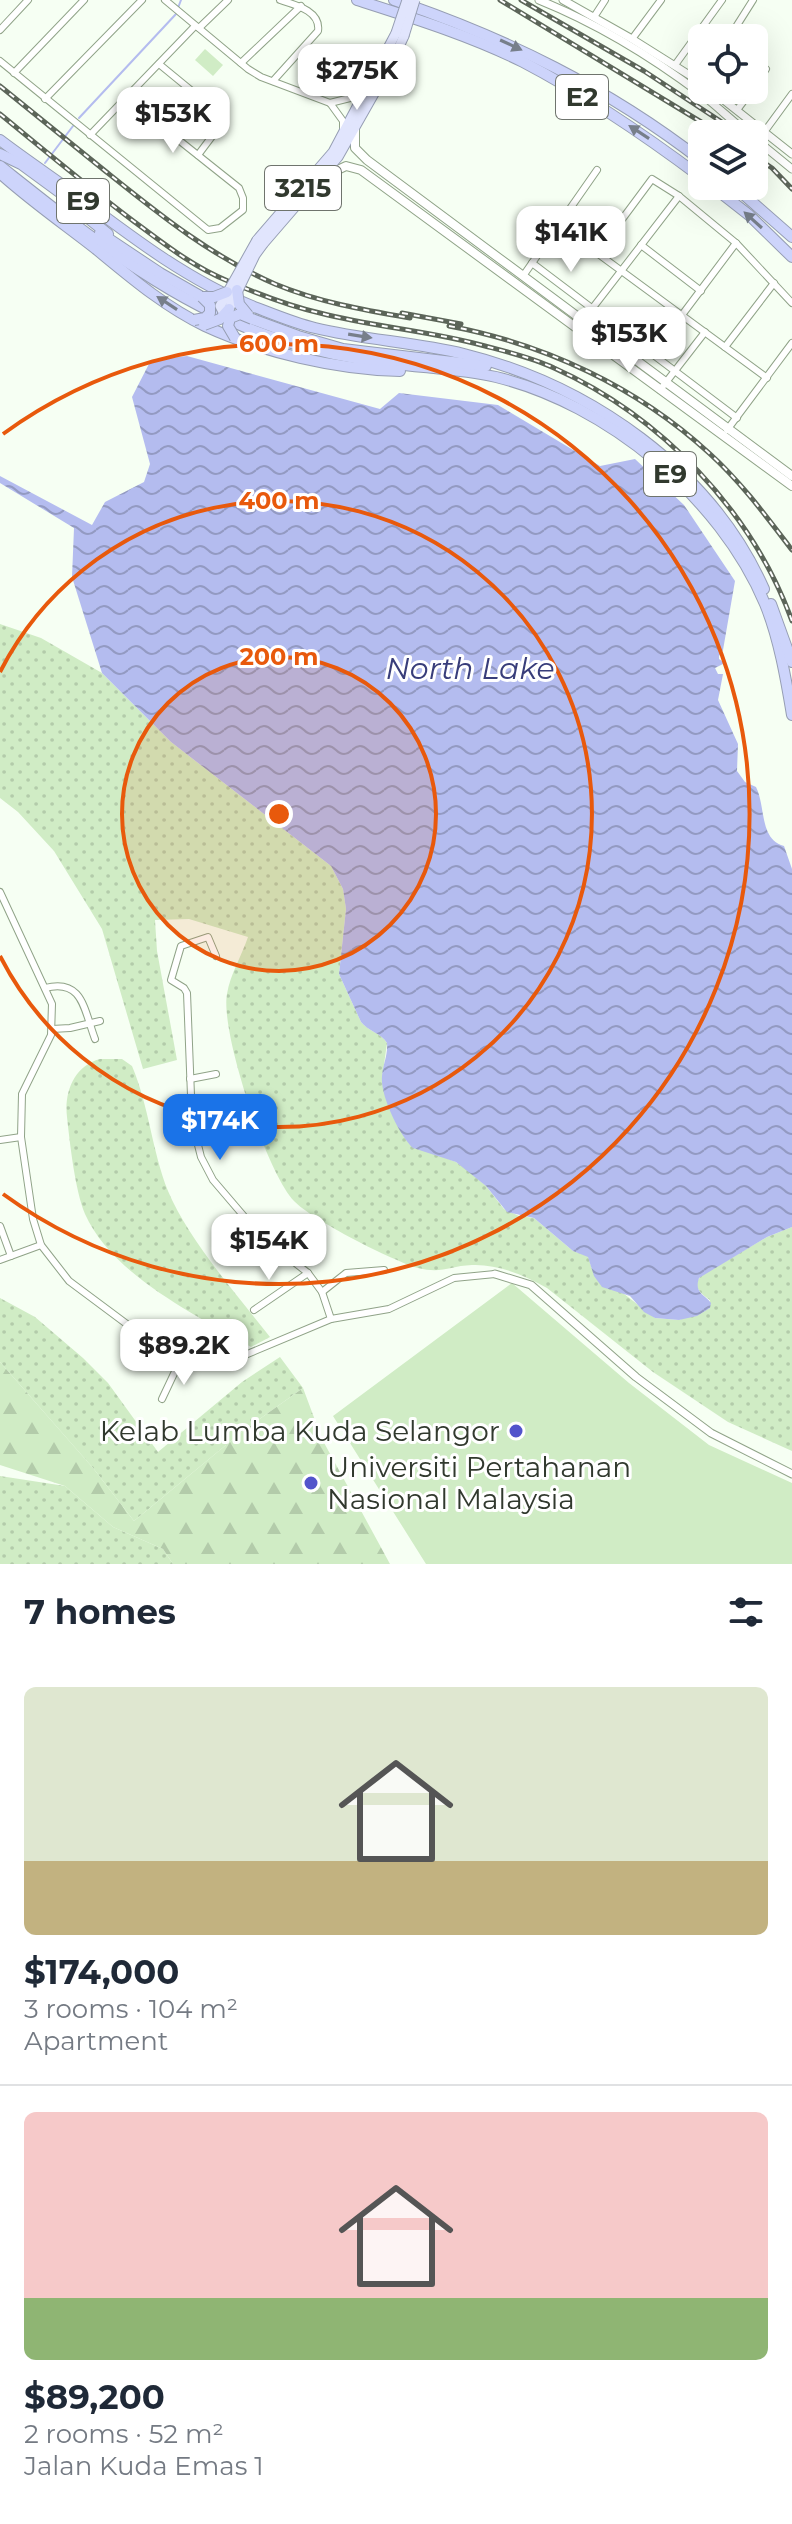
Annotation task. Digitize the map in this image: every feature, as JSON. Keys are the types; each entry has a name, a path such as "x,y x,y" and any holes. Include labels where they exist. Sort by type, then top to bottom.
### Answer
{"highway":[{"name":"E2","path":"357,0 429,24 522,62 638,131 688,168"},
{"name":"E2","path":"394,0 483,32 538,58 613,100 688,151"},
{"name":"E9","path":"0,140 167,261 236,299 315,328 425,346 500,364 583,400 640,437 678,469 709,504 756,570 792,662"},
{"path":"0,156 21,164 146,254 167,261"},
{"path":"0,156 117,244 202,297 210,305 210,313 199,322"},
{"name":"E9","path":"0,166 171,291 242,325 280,340 348,358 467,371 533,387 591,416 667,471 713,521 738,554 766,608 785,676 792,715"},
{"path":"0,176 142,285 199,322 235,338 352,368 411,370 421,367"},
{"path":"65,197 117,244"},
{"path":"730,200 792,257"},
{"path":"750,200 792,237"},
{"path":"64,215 90,245"},
{"path":"202,297 232,291 252,319"},
{"path":"199,322 220,319 229,309"},
{"path":"235,338 228,326 230,318 240,314 298,336 362,352 487,366 500,364"}],"main road":[{"name":"3215","path":"260,242 338,157 393,60 407,0"},
{"name":"3215","path":"232,291 260,242 326,163 400,35 415,0"},
{"path":"355,125 355,148 360,154 418,197 424,210 460,243 660,390 792,476"},
{"path":"318,181 332,170 352,166 458,227 666,382 726,432"},
{"path":"458,227 460,243"},
{"path":"509,266 506,273 509,279"},
{"path":"229,309 223,312 220,307 232,291"},
{"path":"777,464 792,486"}],"street":[{"path":"0,30 28,0"},
{"path":"14,73 84,0"},
{"path":"45,99 142,0"},
{"path":"90,135 159,64 228,0"},
{"path":"273,81 318,31 319,22 301,6 280,0"},
{"path":"539,0 641,53 733,120"},
{"path":"563,0 688,73"},
{"path":"594,17 605,0"},
{"path":"632,39 661,0"},
{"path":"675,65 722,0"},
{"path":"738,24 753,0"},
{"path":"168,2 261,77 330,103 343,121 343,131"},
{"path":"241,63 301,6"},
{"path":"0,61 208,230 220,228 243,210 239,188 126,98"},
{"path":"159,64 220,114 222,123 198,155"},
{"path":"330,103 358,96 367,88"},
{"path":"768,127 792,94"},
{"path":"729,104 750,120"},
{"path":"737,110 741,104"},
{"path":"768,134 792,154"},
{"path":"768,149 792,169"},
{"path":"523,276 597,170"},
{"path":"597,253 652,179 679,196 736,243 792,303"},
{"path":"576,330 679,196"},
{"path":"559,225 767,378"},
{"path":"682,315 736,243"},
{"path":"641,245 701,291"},
{"path":"532,263 737,418"},
{"path":"725,347 774,283"},
{"path":"660,390 705,332"},
{"path":"726,432 792,343"},
{"path":"0,892 52,1004 52,1029 47,1048 22,1094 21,1137 33,1219 41,1245 69,1281 179,1363 204,1367 226,1363 331,1319 389,1309 454,1278 495,1274 531,1285 636,1377 711,1433 792,1474"},
{"path":"216,956 208,937 185,943 178,949 171,980 187,993 192,1121 201,1157 213,1180 260,1235 308,1273 322,1292 331,1319"},
{"path":"45,988 67,985 77,992 95,1039"},
{"path":"52,1029 100,1021"},
{"path":"190,1079 216,1074"},
{"path":"0,1140 21,1137"},
{"path":"0,1226 11,1256"},
{"path":"0,1260 41,1245"},
{"path":"322,1292 346,1273 384,1270"},
{"path":"254,1310 308,1273"},
{"path":"162,1399 179,1363"}],"green space":[{"path":"205,49 223,65 213,76 195,60"},
{"path":"0,624 41,638 102,673 171,742 331,866 343,889 346,909 339,974 361,1022 387,1043 382,1079 395,1121 435,1154 469,1171 504,1209 534,1218 573,1251 588,1256 592,1269 655,1318 679,1320 710,1308 710,1300 697,1286 702,1275 767,1237 792,1227 792,1451 728,1422 653,1372 538,1283 491,1266 433,1270 418,1268 353,1239 294,1201 283,1186 259,1133 231,1038 227,994 248,937 189,919 155,920 157,951 177,1060 143,1069 102,929 54,851 18,812 0,798"},
{"path":"122,1059 132,1066 163,1176 177,1209 214,1266 270,1337 251,1347 206,1321 135,1274 98,1236 85,1214 78,1193 66,1108 69,1090 77,1074 91,1062"},
{"name":"Kelab Lumba Kuda Selangor","path":"512,1283 629,1383 709,1445 792,1483 792,1564 426,1564 333,1416"},
{"path":"0,1298 35,1317 83,1358 108,1383 158,1452 242,1382 280,1357 303,1388 243,1431 134,1521 93,1468 0,1362"},
{"path":"0,1362 93,1468 134,1521 243,1431 303,1388 322,1439 390,1564 173,1564 163,1549 113,1527 65,1486 0,1465"},
{"path":"0,1476 65,1486 113,1527 163,1549 173,1564 0,1564"}],"water":[{"name":"North Lake","path":"187,356 380,409 399,393 498,405 600,466 635,459 684,505 735,581 723,650 719,656 725,663 715,668 718,674 723,674 718,700 738,744 737,771 745,782 756,787 770,837 784,846 792,869 792,1227 767,1237 699,1278 699,1290 711,1303 710,1308 697,1316 679,1320 655,1318 644,1312 630,1296 602,1287 594,1276 588,1257 573,1251 534,1218 507,1212 486,1186 456,1162 413,1148 402,1134 384,1093 382,1076 387,1043 361,1022 339,974 346,909 343,889 331,866 171,742 102,673 72,577 74,528 0,483 0,476 92,525 105,502 144,482 150,464 132,397 151,360"}],"waterway":[{"path":"178,8 181,0"},
{"path":"79,118 176,14"},
{"path":"45,163 73,126"}],"railway":[{"path":"500,0 698,120"},
{"path":"521,0 644,71 719,120"},
{"path":"0,86 165,218 228,260 275,284 308,296 410,318"},
{"path":"0,114 132,220 178,254 215,275 308,310 465,341 538,361 593,388 631,412 666,440 727,505 775,581 792,621"},
{"path":"768,165 792,189"},
{"path":"402,313 461,324"},
{"path":"449,326 520,344 554,357 652,408 721,464 792,550"}],"place":[{"name":"Kelab Lumba Kuda Selangor","path":"516,1431"},
{"name":"Universiti Pertahanan Nasional Malaysia","path":"311,1483"}]}
